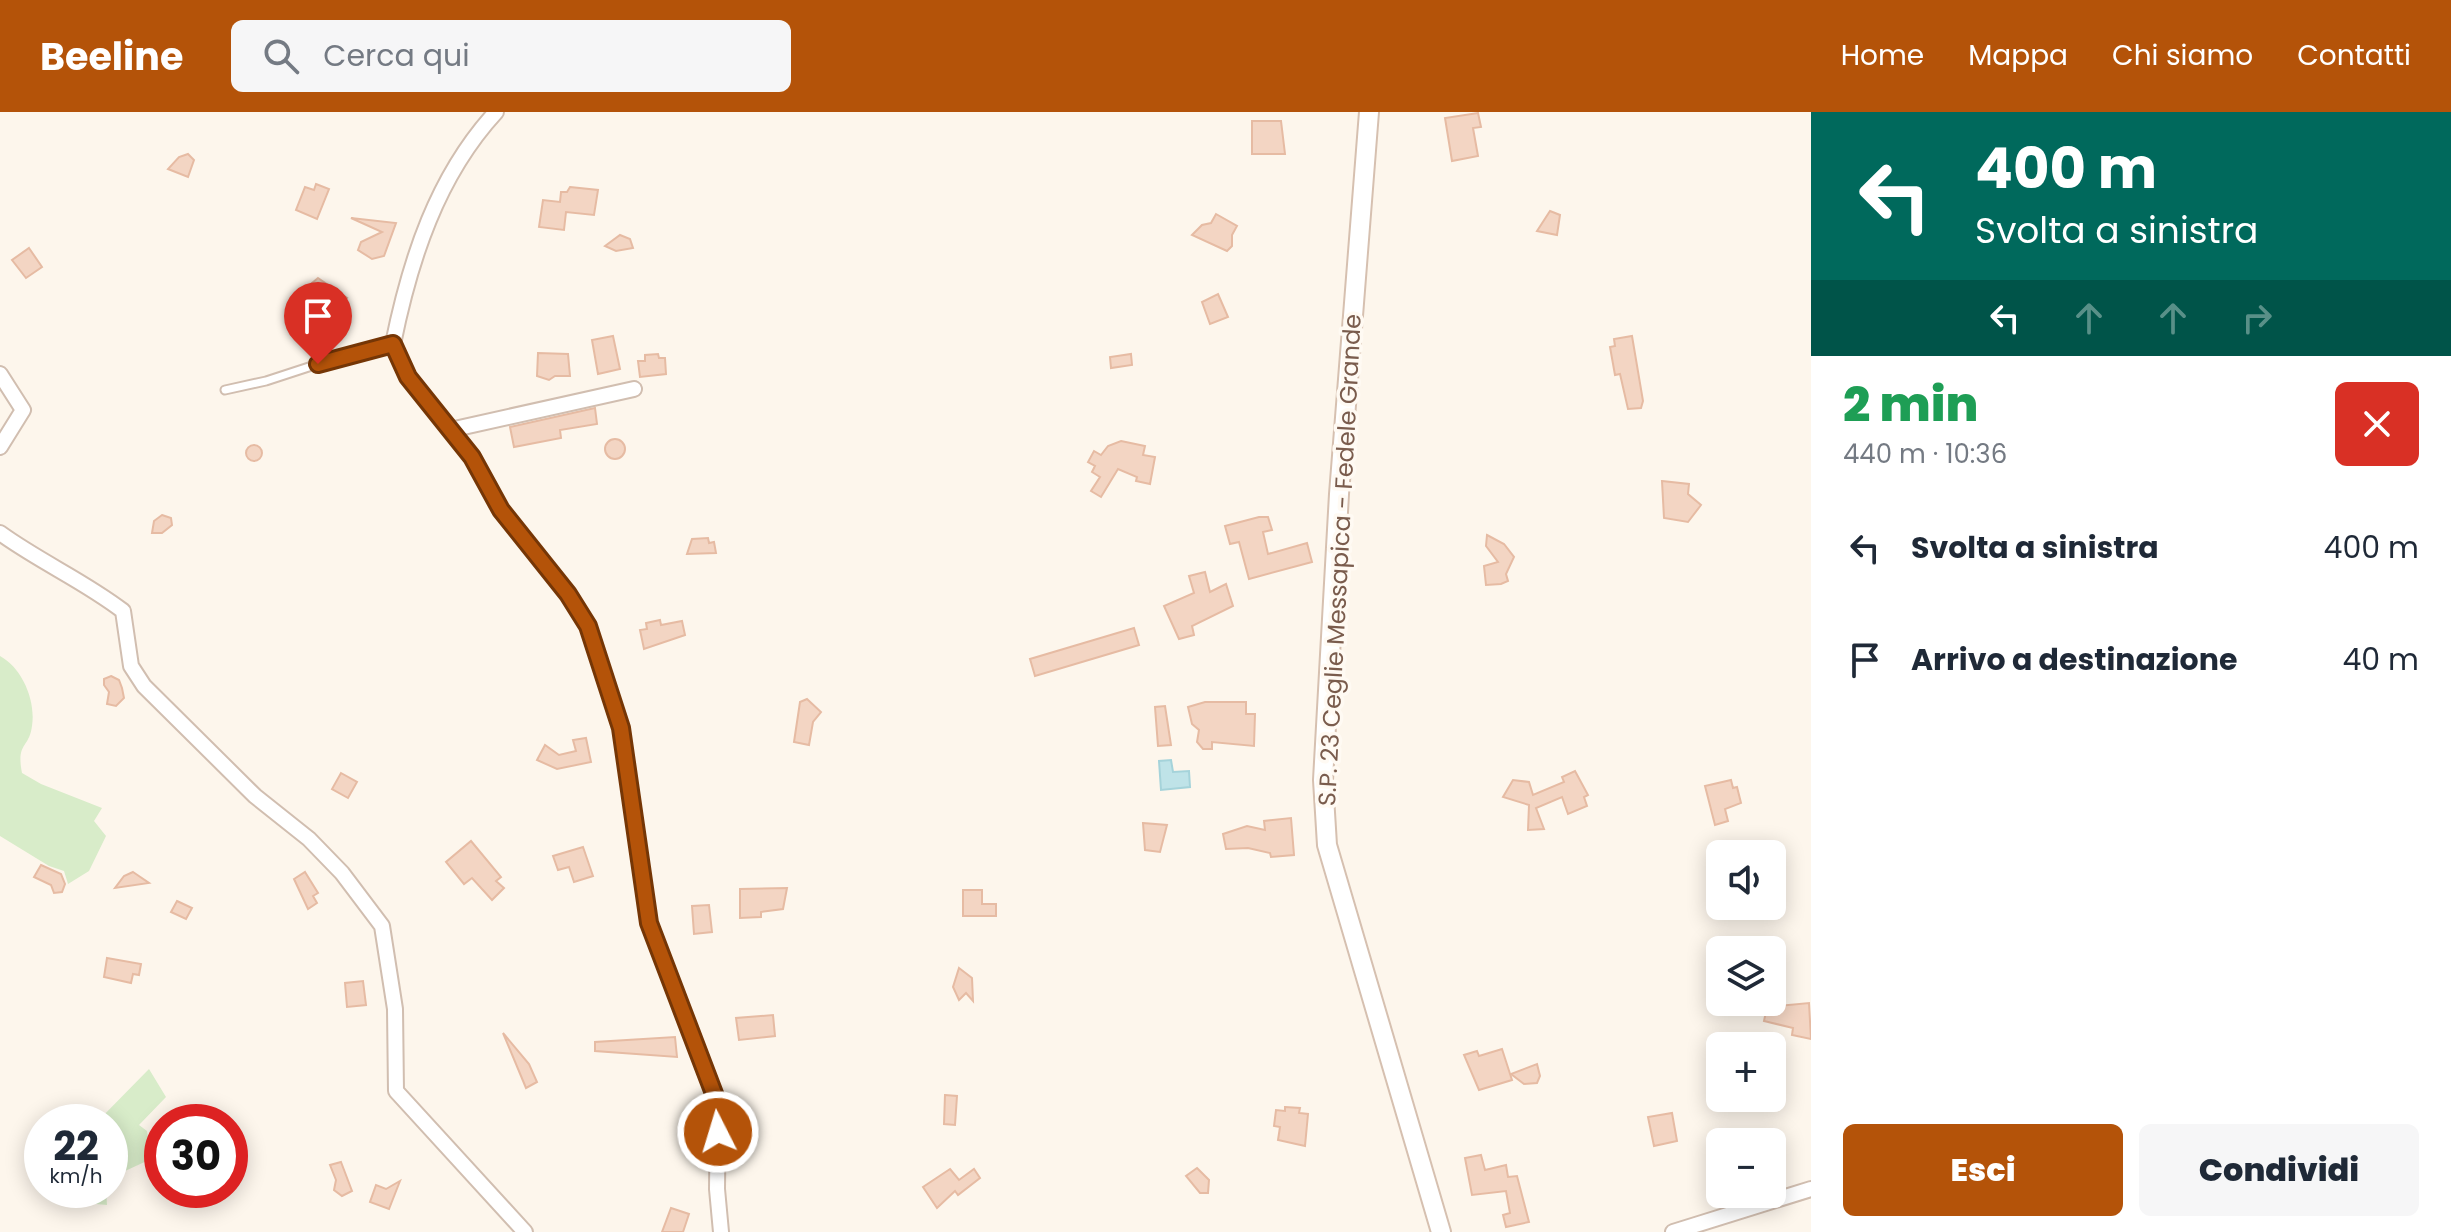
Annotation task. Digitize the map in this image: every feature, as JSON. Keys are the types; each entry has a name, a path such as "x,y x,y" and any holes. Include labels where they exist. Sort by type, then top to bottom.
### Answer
{"street":[{"name":"S.P. 23 Ceglie Messapica - Fedele Grande","path":"1369,112 1339,494 1323,780 1325,814 1331,859 1441,1232"},
{"path":"489,115 430,212 393,344 408,377 472,457 501,510 568,594 588,626 621,728 649,923 718,1104 717,1189 721,1232"},
{"path":"0,374 23,410 0,447"},
{"path":"450,430 634,389"},
{"path":"0,533 27,553 93,588 123,611 131,666 144,686 255,796 309,839 342,873 382,926 395,1009 396,1091 525,1232"},
{"path":"1673,1232 1811,1189"}],"lane":[{"path":"225,390 370,347 393,344"}],"green space":[{"path":"0,656 21,677 32,706 30,733 21,756 22,773 41,784 102,808 94,821 106,836 89,871 68,884 64,871 49,866 0,836"},
{"path":"149,1069 166,1097 159,1104 144,1104 144,1120 139,1125 144,1129 144,1162 128,1170 128,1104 115,1104"}],"water":[{"path":"1171,760 1173,772 1189,771 1190,787 1161,790 1159,761"}],"building":[{"path":"1478,113 1481,127 1473,128 1478,156 1452,161 1445,118"},
{"path":"1252,121 1281,121 1285,154 1252,154"},
{"path":"188,154 194,160 188,177 168,169 179,157"},
{"path":"316,184 329,189 317,219 296,210 305,187 314,190"},
{"path":"570,187 598,190 594,215 566,212 564,230 539,227 543,200 560,202 561,192 567,192"},
{"path":"1550,211 1560,215 1557,235 1537,231"},
{"path":"1216,214 1237,226 1232,235 1232,246 1227,251 1192,235 1202,225 1211,223"},
{"path":"351,218 396,223 384,256 372,259 358,250 361,242 382,232"},
{"path":"620,235 630,239 633,248 616,251 605,246"},
{"path":"29,248 42,267 26,278 12,260"},
{"path":"318,278 347,298 338,307 346,315 334,328 299,294"},
{"path":"1218,294 1228,317 1210,324 1202,302"},
{"path":"613,336 620,369 598,374 592,340"},
{"path":"1632,336 1643,401 1641,408 1628,409 1620,374 1615,375 1610,347 1615,346 1614,339"},
{"path":"538,353 568,354 570,376 555,376 549,380 537,376"},
{"path":"658,354 659,358 665,358 666,374 640,377 638,361 645,361 645,355"},
{"path":"1131,354 1132,365 1111,368 1110,357"},
{"path":"595,408 597,424 560,430 561,438 514,447 510,427"},
{"path":"615,439 622,442 625,449 622,456 615,459 608,456 605,449 608,442"},
{"path":"1121,441 1145,446 1143,455 1155,457 1150,484 1136,481 1137,477 1118,469 1101,497 1091,491 1100,477 1092,472 1095,466 1088,462 1094,451 1101,455 1108,446"},
{"path":"254,445 260,447 260,459 254,461 248,459 246,453 248,447"},
{"path":"1662,481 1689,484 1688,494 1701,505 1688,522 1664,518"},
{"path":"162,515 171,518 172,525 162,533 152,533 154,521"},
{"path":"1268,517 1272,530 1263,532 1268,554 1307,543 1312,562 1249,579 1239,542 1230,544 1225,526"},
{"path":"1487,535 1504,544 1514,557 1506,574 1508,581 1501,584 1486,585 1484,566 1498,562 1486,546"},
{"path":"708,538 709,543 714,542 716,553 687,554 692,539"},
{"path":"1205,572 1210,592 1226,584 1233,606 1192,626 1194,635 1179,639 1164,606 1194,593 1189,576"},
{"path":"660,620 661,625 682,621 685,635 644,649 640,630 647,629 646,623"},
{"path":"1134,628 1139,645 1035,676 1030,659"},
{"path":"111,676 119,680 124,698 116,706 107,704 109,692 104,679"},
{"path":"807,699 821,712 813,722 809,745 794,742 800,702"},
{"path":"1205,702 1246,702 1246,714 1255,714 1254,746 1212,742 1212,749 1203,749 1197,742 1199,730 1192,724 1188,707"},
{"path":"1165,706 1171,745 1158,746 1155,707"},
{"path":"586,738 591,762 557,769 537,760 545,745 559,755 576,751 573,740"},
{"path":"1575,771 1588,795 1584,797 1587,806 1568,814 1562,797 1536,808 1544,829 1528,830 1529,805 1503,797 1513,780 1529,782 1533,795 1564,782 1562,777"},
{"path":"341,773 357,782 348,798 332,789"},
{"path":"1731,780 1733,788 1737,787 1741,803 1725,809 1728,821 1715,825 1705,786"},
{"path":"1291,818 1294,855 1271,857 1270,853 1248,848 1226,849 1223,834 1247,826 1265,830 1264,821"},
{"path":"1143,823 1167,825 1160,852 1145,850"},
{"path":"471,841 501,877 496,881 504,888 492,900 472,878 464,884 446,862"},
{"path":"583,847 593,876 574,882 569,867 558,870 553,856"},
{"path":"41,865 61,874 65,884 62,892 54,893 51,885 34,877"},
{"path":"133,872 149,883 115,888 124,876"},
{"path":"305,872 318,893 313,896 317,903 308,909 294,879"},
{"path":"787,888 783,909 761,912 761,917 740,918 740,889"},
{"path":"963,890 982,890 982,904 996,904 996,916 963,916"},
{"path":"177,901 192,908 186,919 171,912"},
{"path":"709,905 712,932 694,934 692,906"},
{"path":"107,958 141,964 139,975 133,974 131,983 104,977"},
{"path":"959,968 972,978 973,1001 966,993 959,1000 953,987"},
{"path":"363,981 366,1005 347,1007 345,983"},
{"path":"1809,1003 1811,1039 1792,1035 1793,1028 1764,1021 1765,1016 1786,1016 1786,1005"},
{"path":"773,1015 775,1036 739,1040 736,1018"},
{"path":"503,1033 529,1064 537,1082 526,1088"},
{"path":"675,1037 677,1057 595,1051 595,1042"},
{"path":"1502,1049 1512,1080 1479,1090 1464,1055 1477,1051 1479,1056"},
{"path":"1537,1064 1540,1076 1537,1083 1524,1084 1511,1074"},
{"path":"945,1095 957,1096 955,1125 944,1124"},
{"path":"1285,1107 1300,1108 1299,1113 1308,1114 1305,1146 1278,1140 1280,1127 1274,1126 1276,1110 1285,1111"},
{"path":"1672,1113 1677,1141 1654,1146 1648,1117"},
{"path":"1481,1155 1485,1170 1506,1165 1508,1177 1517,1176 1529,1222 1506,1227 1503,1215 1510,1213 1506,1191 1472,1195 1465,1158"},
{"path":"341,1162 352,1191 342,1196 334,1190 336,1180 330,1165"},
{"path":"1197,1168 1209,1180 1208,1193 1200,1193 1186,1176"},
{"path":"950,1169 959,1180 974,1169 980,1178 958,1195 955,1191 937,1208 923,1187"},
{"path":"400,1181 389,1209 370,1202 376,1185 386,1189"},
{"path":"671,1208 689,1214 683,1232 662,1232"}],"route":[{"path":"318,364 370,347 393,344 408,377 472,457 501,510 568,594 588,626 621,728 649,923 718,1104 718,1132"}]}
